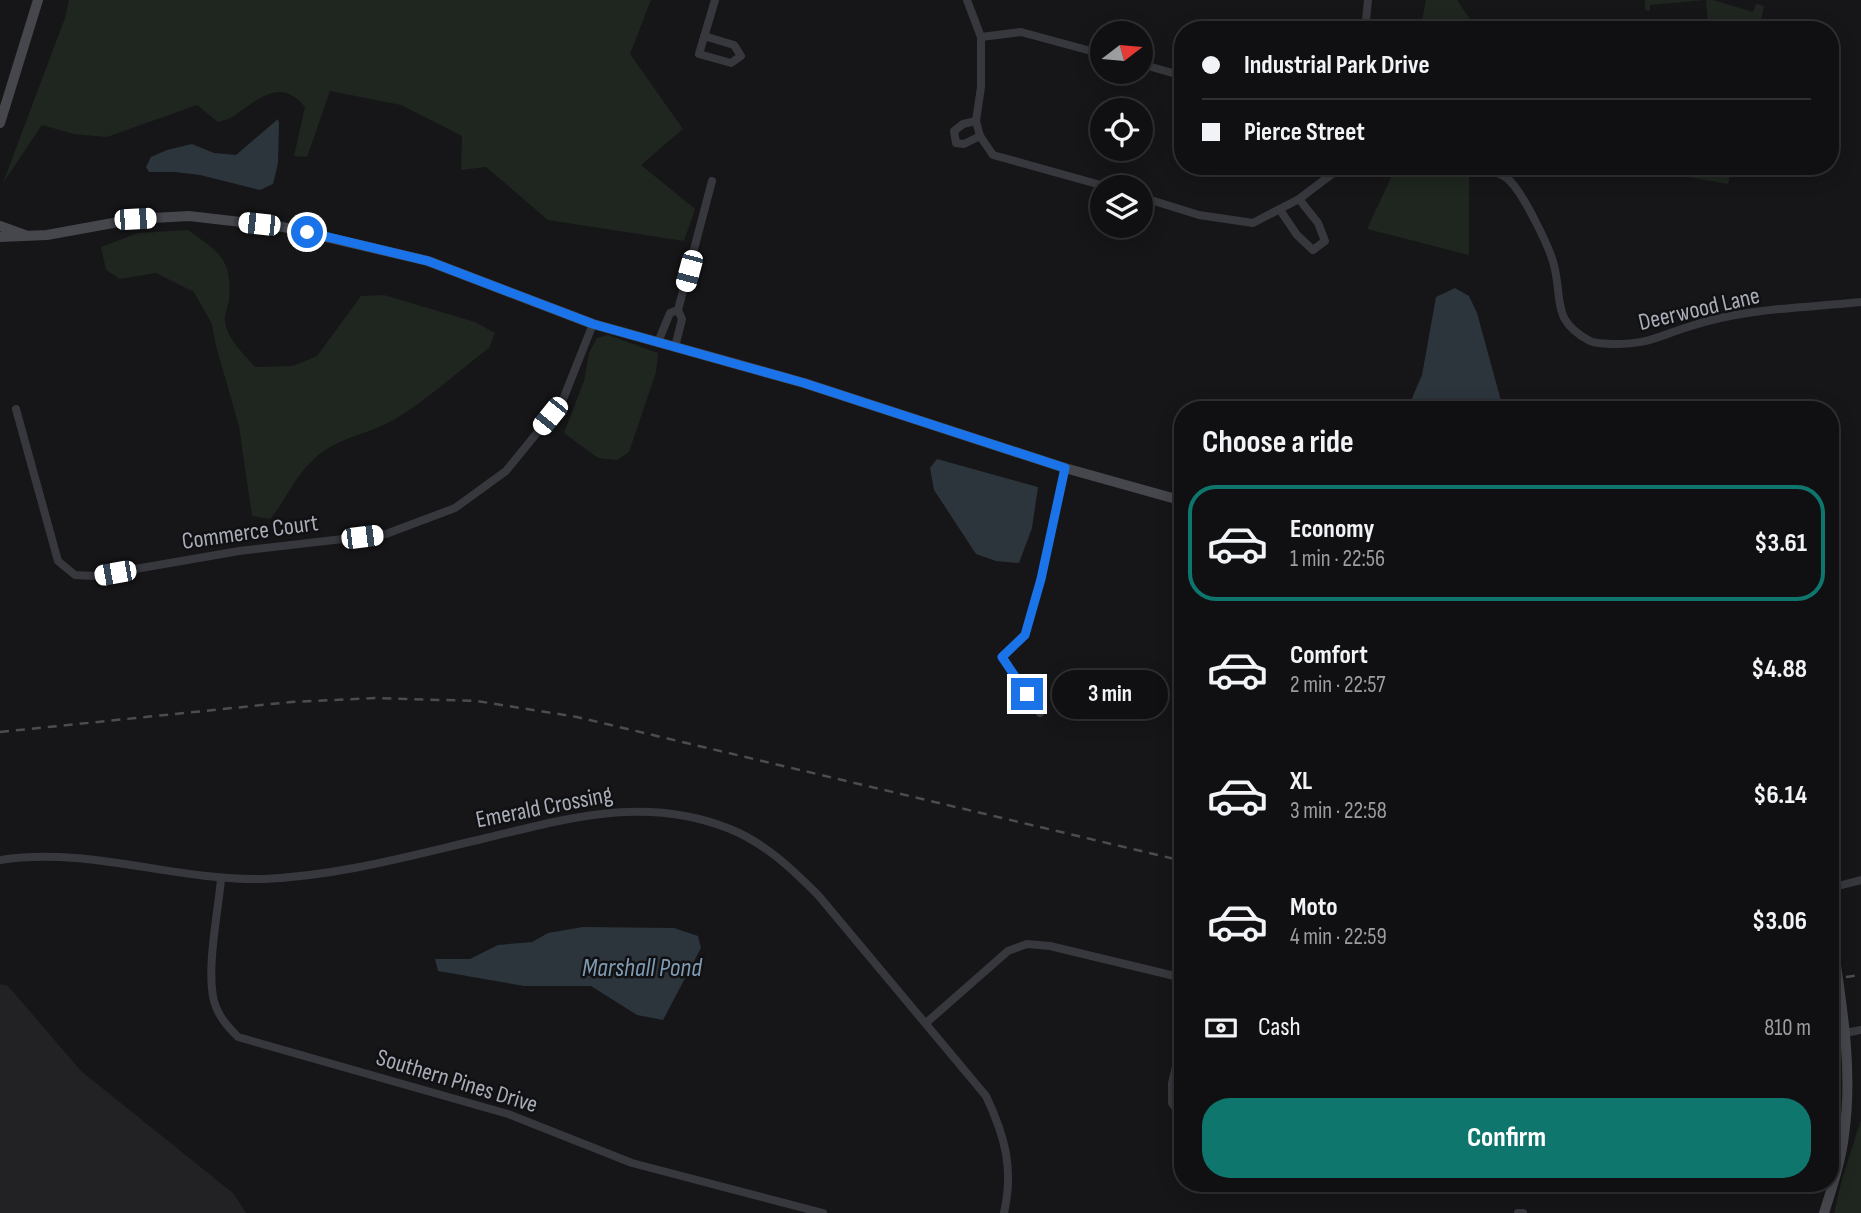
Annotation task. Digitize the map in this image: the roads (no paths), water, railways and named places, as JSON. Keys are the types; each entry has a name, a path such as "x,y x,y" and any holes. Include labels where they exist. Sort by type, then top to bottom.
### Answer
{"street":[{"path":"0,123 38,0"},
{"path":"704,36 734,45 741,57 731,63 699,54 704,36 715,0"},
{"path":"967,0 981,37 981,87 976,121 979,136 993,155 1090,182"},
{"path":"1366,21 1368,0"},
{"path":"981,37 1021,32 1090,51"},
{"path":"1153,67 1174,73"},
{"path":"976,121 962,124 954,131 956,143 964,144 979,136"},
{"path":"1153,201 1199,215 1253,223 1299,199 1331,175"},
{"name":"Deerwood Lane","path":"1500,175 1510,181 1539,227 1554,265 1560,308 1570,328 1594,343 1630,344 1657,340 1688,327 1740,314 1861,302"},
{"path":"675,347 682,319 678,310 712,181"},
{"path":"1280,209 1297,235 1313,250 1325,241 1318,223 1299,199"},
{"path":"0,237 47,235 135,219 189,216 282,227 428,261 593,324 804,383 1065,468 1174,498"},
{"path":"0,226 28,236"},
{"path":"658,342 670,313 678,310"},
{"name":"Commerce Court","path":"16,409 58,561 75,575 95,576 239,551 386,534 455,508 506,471 562,401 593,324"},
{"path":"1040,713 1002,657 1025,635 1041,579 1065,468"},
{"name":"Emerald Crossing","path":"0,860 54,857 94,860 221,879 303,876 386,862 579,815 632,810 681,815 730,829 764,847 818,895 986,1096 1002,1129 1007,1160 1007,1198 1003,1213"},
{"name":"Southern Pines Drive","path":"221,879 211,980 215,1003 224,1023 238,1037 508,1114 632,1163 823,1213"},
{"path":"1839,886 1861,880"},
{"path":"926,1023 1007,951 1027,944 1050,946 1174,976"},
{"path":"1839,990 1845,1033 1847,1089 1844,1137 1839,1156"},
{"path":"1845,1033 1861,1030"},
{"path":"1174,1075 1174,1106"},
{"path":"1824,1213 1830,1192"}],"water":[{"path":"278,119 278,163 273,184 260,190 200,175 149,172 146,167 151,157 192,144 214,153 236,155"},
{"path":"1455,288 1469,296 1477,313 1501,401 1411,401 1422,375 1436,297"},
{"path":"937,459 1038,487 1032,528 1019,563 996,561 976,554 934,490 930,468"},
{"name":"Marshall Pond","path":"583,927 674,928 698,936 701,948 663,1020 637,1015 591,986 524,986 438,971 435,959 470,959 498,945 532,942 548,933"}],"railway":[{"path":"0,732 291,702 375,698 477,701 577,717 1174,859"},
{"path":"1839,978 1861,975"}]}
